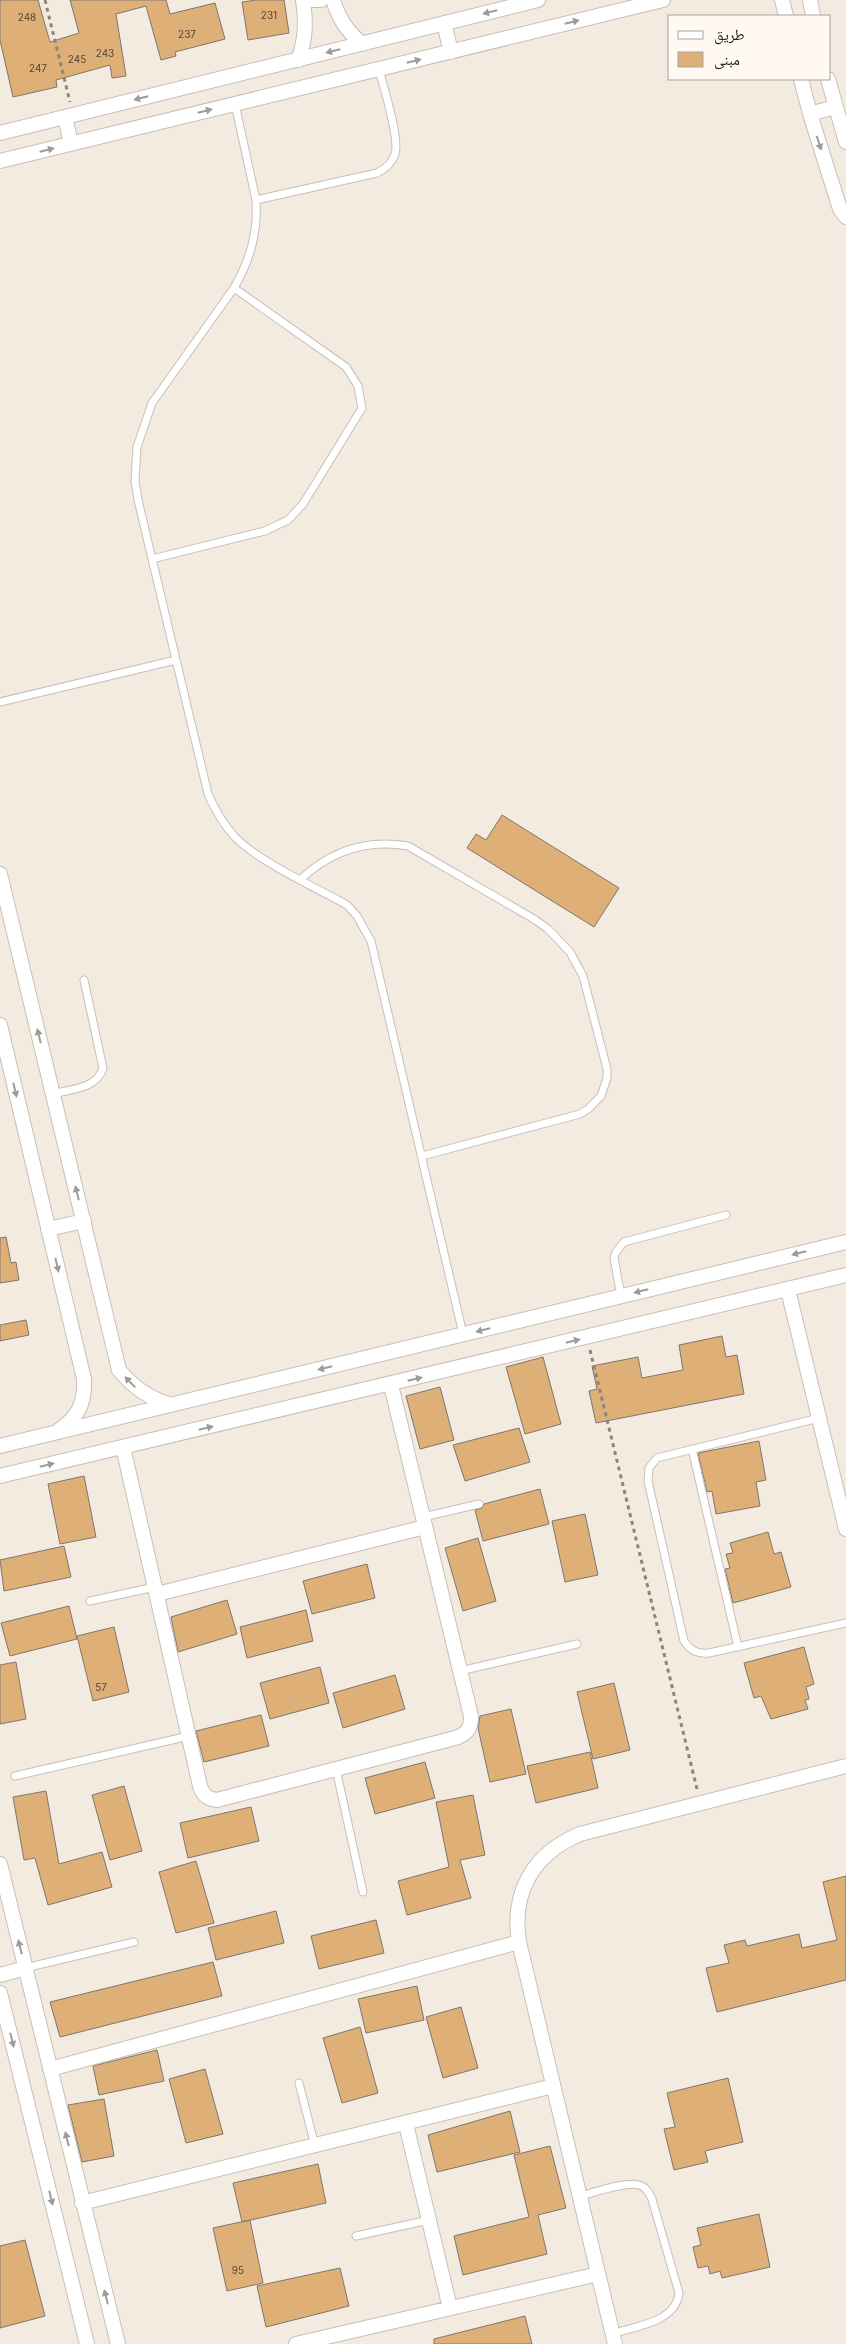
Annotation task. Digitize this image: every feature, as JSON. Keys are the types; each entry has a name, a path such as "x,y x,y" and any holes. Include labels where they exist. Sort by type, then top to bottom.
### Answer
{"street":[{"path":"298,60 304,43 306,25 303,0 321,0"},
{"path":"333,0 339,17 349,32 362,44"},
{"path":"0,133 538,0"},
{"path":"0,161 662,0"},
{"path":"782,0 786,15"},
{"path":"810,0 814,15"},
{"path":"444,23 451,52"},
{"path":"801,80 840,209 846,217"},
{"path":"828,80 846,142"},
{"path":"810,114 835,107"},
{"path":"69,116 71,144"},
{"path":"0,874 119,1370 142,1393 172,1405"},
{"path":"0,1025 84,1379 84,1395 79,1410 70,1423 57,1432"},
{"path":"48,1229 84,1221"},
{"path":"0,1446 846,1242"},
{"path":"0,1476 392,1385 846,1275"},
{"path":"788,1290 846,1529"},
{"path":"124,1446 200,1786 203,1794 209,1799 217,1800 464,1734 471,1726 471,1716 392,1385"},
{"path":"157,1590 424,1522"},
{"path":"614,2339 519,1942 517,1915 523,1889 536,1865 556,1846 580,1834 846,1766"},
{"path":"0,1864 118,2344"},
{"path":"50,2069 519,1942"},
{"path":"0,1975 25,1968"},
{"path":"0,1993 86,2344"},
{"path":"82,2203 553,2086"},
{"path":"406,2124 450,2308"},
{"path":"296,2344 598,2274"}],"lane":[{"path":"256,200 377,173 388,166 395,155 397,142 379,70"},
{"path":"235,104 256,200 254,244 244,271 234,288 152,403 141,432 135,481 208,794 215,810 224,824 246,846 347,905 357,916 371,942 463,1334"},
{"path":"152,559 265,531 288,520 303,504 362,408 358,386 346,367 234,288"},
{"path":"0,702 176,660"},
{"path":"300,878 326,859 356,847 384,843 408,846 548,929 570,952 583,976 607,1069 605,1087 595,1103 580,1114 422,1156"},
{"path":"53,1094 89,1085 99,1078 103,1068 84,980"},
{"path":"621,1296 614,1258 624,1242 726,1216"},
{"path":"819,1418 656,1458 649,1468 648,1481 684,1641 690,1650 699,1654 846,1623"},
{"path":"692,1449 738,1647"},
{"path":"424,1522 479,1504"},
{"path":"90,1601 157,1590"},
{"path":"460,1671 577,1644"},
{"path":"15,1776 189,1736"},
{"path":"336,1769 364,1892"},
{"path":"25,1968 134,1942"},
{"path":"299,2083 315,2146"},
{"path":"580,2196 629,2184 639,2185 647,2190 652,2199 679,2293 678,2302 674,2310 666,2316 614,2339"},
{"path":"356,2236 429,2220"}],"path":[{"path":"45,0 69,116"},
{"path":"587,1338 700,1803"}],"building":[{"path":"0,0 38,0 50,42 79,33 70,0 166,0 170,14 215,3 225,39 175,52 176,56 161,60 146,6 116,14 126,76 112,78 110,65 56,80 57,87 13,97 0,40"},
{"path":"284,0 289,33 248,40 242,2"},
{"path":"502,815 619,888 594,927 467,848 476,834 486,840"},
{"path":"6,1237 11,1263 16,1262 19,1280 0,1283 0,1238"},
{"path":"26,1320 29,1335 0,1341 0,1325"},
{"path":"722,1336 726,1357 737,1355 744,1394 596,1423 589,1391 597,1389 592,1366 638,1357 642,1378 683,1370 679,1345"},
{"path":"543,1357 561,1424 525,1434 506,1367"},
{"path":"440,1387 454,1440 420,1449 406,1396"},
{"path":"519,1428 530,1462 465,1481 453,1445"},
{"path":"759,1441 766,1480 756,1482 760,1506 716,1514 712,1491 707,1492 698,1453"},
{"path":"84,1476 96,1537 60,1544 48,1484"},
{"path":"540,1489 549,1524 483,1541 475,1510 482,1508 484,1504"},
{"path":"585,1514 598,1575 565,1582 552,1521"},
{"path":"768,1532 774,1554 781,1552 791,1587 733,1603 725,1569 730,1568 726,1554 733,1553 730,1543"},
{"path":"478,1538 496,1601 463,1611 445,1548"},
{"path":"64,1546 71,1577 4,1591 0,1560"},
{"path":"367,1564 375,1598 312,1614 303,1581"},
{"path":"227,1600 237,1634 178,1652 171,1617"},
{"path":"69,1606 77,1639 10,1656 1,1623"},
{"path":"306,1610 313,1641 247,1658 240,1627"},
{"path":"114,1627 129,1692 93,1701 77,1636"},
{"path":"804,1647 814,1684 806,1687 809,1699 805,1700 808,1709 771,1719 761,1696 754,1698 744,1663"},
{"path":"16,1662 26,1719 0,1724 0,1665"},
{"path":"320,1667 329,1703 270,1719 260,1683"},
{"path":"395,1675 405,1709 343,1728 333,1693"},
{"path":"614,1683 630,1750 593,1759 577,1692"},
{"path":"511,1709 526,1774 490,1782 478,1728 480,1716"},
{"path":"261,1715 269,1746 204,1762 196,1731"},
{"path":"590,1752 598,1788 536,1803 527,1766"},
{"path":"425,1762 435,1798 375,1814 365,1778"},
{"path":"124,1786 142,1851 110,1860 92,1795"},
{"path":"46,1791 59,1864 102,1852 112,1887 48,1905 35,1858 24,1860 13,1797"},
{"path":"473,1795 485,1855 460,1860 471,1898 407,1915 398,1881 449,1867 436,1802"},
{"path":"251,1807 259,1841 188,1858 180,1823"},
{"path":"196,1861 214,1923 176,1933 159,1872"},
{"path":"846,1876 846,1980 717,2012 706,1968 729,1963 724,1945 745,1940 747,1946 799,1934 802,1948 837,1940 823,1882"},
{"path":"276,1911 284,1943 216,1960 208,1928"},
{"path":"376,1920 384,1953 319,1969 311,1936"},
{"path":"213,1962 222,1996 60,2037 50,2002"},
{"path":"417,1986 424,2020 366,2033 358,1999"},
{"path":"461,2007 478,2068 443,2078 426,2017"},
{"path":"360,2027 378,2093 342,2103 323,2038"},
{"path":"157,2050 164,2081 99,2095 93,2066"},
{"path":"205,2069 223,2134 186,2143 169,2079"},
{"path":"728,2078 743,2142 705,2151 708,2162 674,2170 664,2129 675,2127 667,2093"},
{"path":"104,2099 114,2156 82,2162 68,2105"},
{"path":"510,2111 520,2152 437,2172 428,2135"},
{"path":"550,2146 566,2208 538,2215 547,2254 463,2275 454,2236 529,2217 514,2155"},
{"path":"318,2164 326,2203 242,2222 233,2183"},
{"path":"759,2214 770,2267 722,2278 720,2271 710,2274 708,2266 698,2268 693,2247 701,2245 697,2228"},
{"path":"250,2220 263,2283 227,2291 213,2228"},
{"path":"25,2240 45,2316 0,2328 0,2246"},
{"path":"340,2268 349,2306 266,2327 257,2286"},
{"path":"525,2316 532,2344 434,2344 434,2339"}]}
